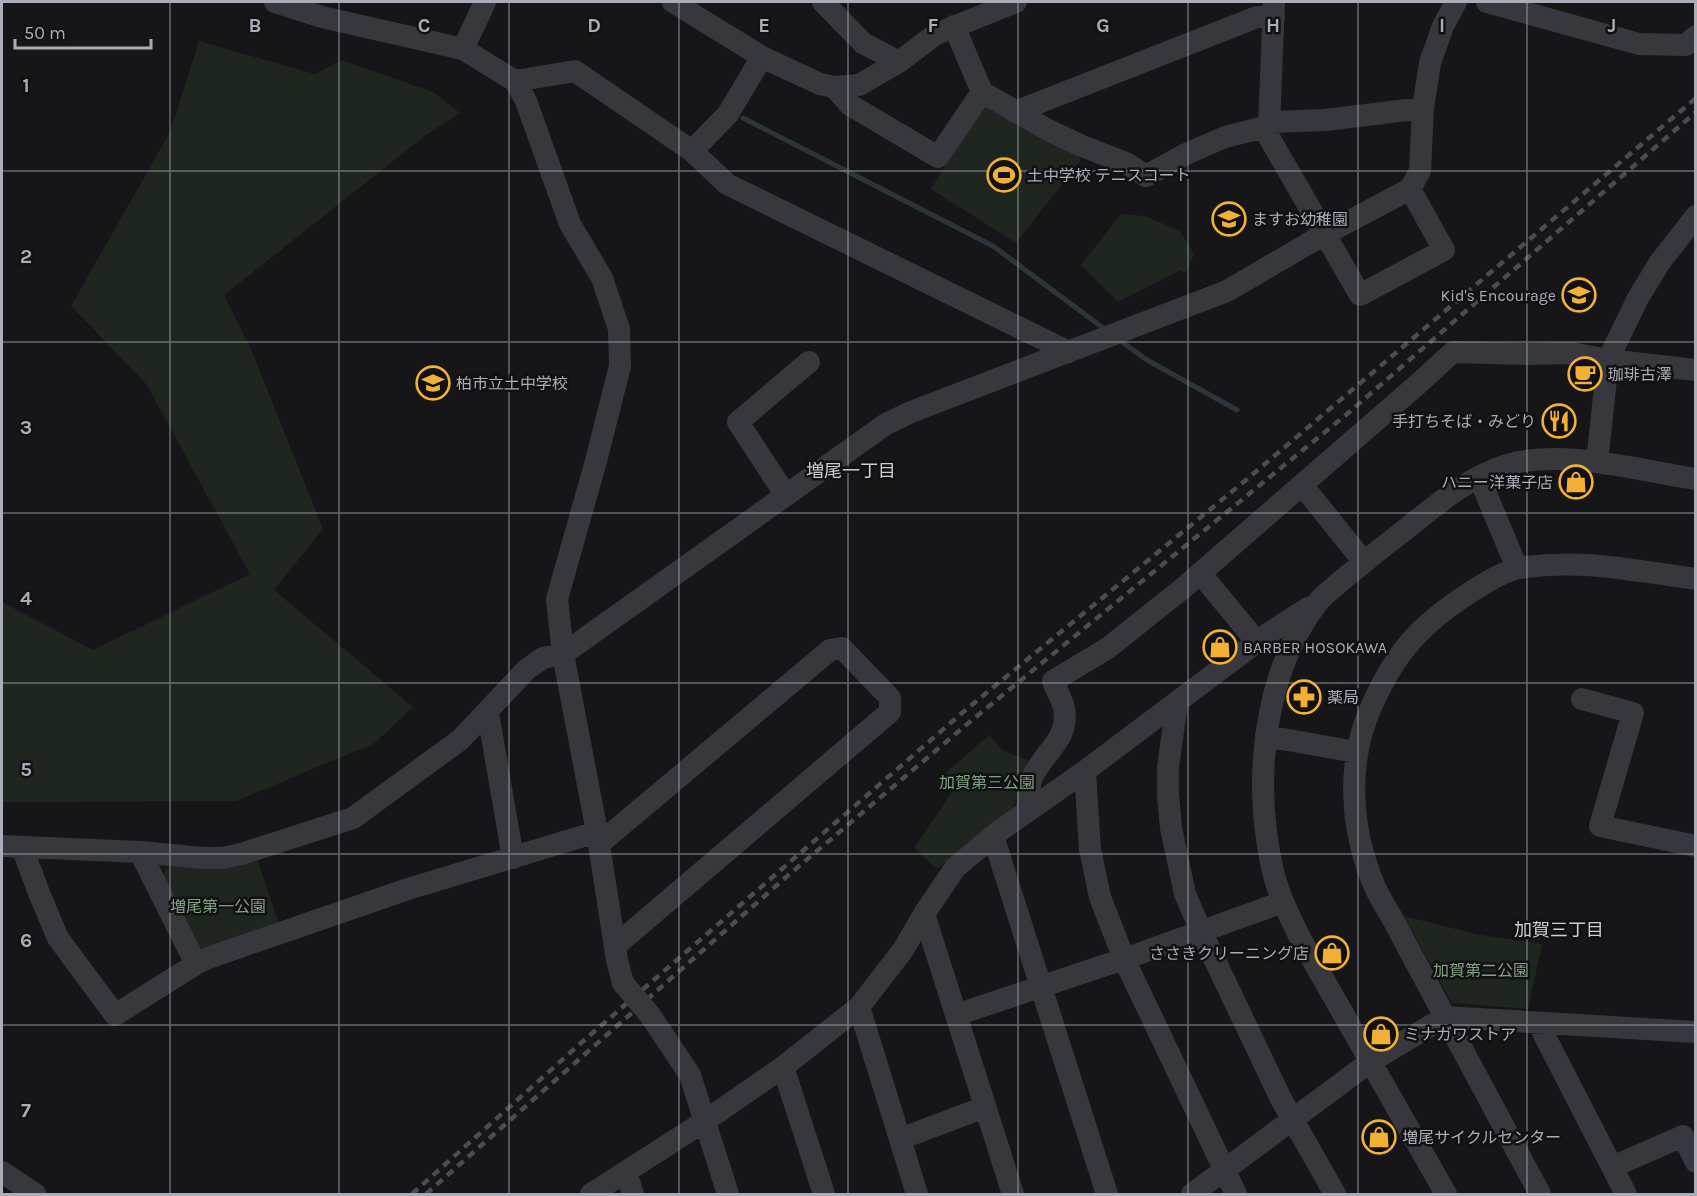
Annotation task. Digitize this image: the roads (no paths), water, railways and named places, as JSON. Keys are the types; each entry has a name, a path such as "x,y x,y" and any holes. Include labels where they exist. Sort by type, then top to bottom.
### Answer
{"street":[{"path":"275,2 322,17 463,49 515,81 526,101 570,224 602,278 619,329 620,366 596,461 556,599 563,654 623,983 650,1015 690,1075 728,1194"},
{"path":"463,49 485,2"},
{"path":"673,2 762,57 820,84 834,87 860,85 899,62 958,17 1016,2"},
{"path":"823,2 863,43 899,62"},
{"path":"12,847 223,858 353,818 460,740 488,713 527,669 543,658 563,654 886,424 911,412 1227,291 1323,235 1410,189 1420,171 1424,108 1430,63 1443,26 1456,2"},
{"path":"1486,2 1639,44 1686,45 1695,36"},
{"path":"1015,112 1274,9 1266,124 1323,235 1360,295 1444,250 1410,189"},
{"path":"958,17 982,92 1073,142 1126,163 1146,176 1186,154 1225,137 1266,124 1326,120 1424,108"},
{"path":"692,151 728,114 762,57"},
{"path":"515,81 575,71 692,151 727,184 1069,352"},
{"path":"834,87 850,105 938,157 982,92"},
{"path":"1597,462 1608,360 1638,298 1660,262 1695,216"},
{"path":"1027,811 1031,780 1041,761 1056,745 1063,730 1064,708 1053,681 1108,648 1200,573 1453,352 1572,353 1608,360 1695,370"},
{"path":"785,495 738,422 808,362"},
{"path":"591,1194 705,1121 783,1067 859,1007 903,950 955,868 993,836 1085,771 1257,642 1319,600 1458,488 1508,464 1543,459 1597,462 1695,479"},
{"path":"1479,477 1517,568"},
{"path":"1302,485 1364,562"},
{"path":"1540,1194 1374,885 1356,817 1353,788 1356,752 1366,718 1385,674 1412,638 1449,606 1517,568 1595,564 1695,579"},
{"path":"1200,573 1257,642"},
{"path":"1319,600 1295,635 1279,682 1263,753 1263,807 1272,869 1282,902 1300,938 1446,1194"},
{"path":"12,847 39,893 58,938 115,1015 196,963 408,889 513,858 598,838 830,650 842,648 890,698 890,712 615,946"},
{"path":"1582,699 1633,713 1600,826 1695,846"},
{"path":"1177,703 1168,767 1168,795 1171,828 1185,894 1293,1119 1335,1194"},
{"path":"488,713 513,858"},
{"path":"1266,736 1356,752"},
{"path":"1085,771 1090,849 1100,897 1124,959 1236,1194"},
{"path":"993,836 1107,1194"},
{"path":"140,852 196,963"},
{"path":"956,1015 1124,959 1282,902"},
{"path":"924,914 1013,1194"},
{"path":"859,1007 917,1194"},
{"path":"1192,1194 1370,1062 1445,1017 1695,1032"},
{"path":"1538,1023 1626,1194"},
{"path":"783,1067 824,1194"},
{"path":"900,1139 985,1107"},
{"path":"1612,1167 1683,1136 1695,1162"},
{"path":"2,1172 35,1194"},
{"path":"626,1172 633,1194"}],"waterway":[{"path":"743,118 993,246 1106,330"},
{"path":"1118,339 1147,360 1237,410"}],"railway":[{"path":"412,1194 581,1043 962,713 1246,480 1696,98"},
{"path":"426,1194 785,878 972,720 1347,414 1696,112"}],"place":[{"name":"土中学校 テニスコート","path":"1004,175"},
{"name":"ますお幼稚園","path":"1229,219"},
{"name":"Kid's Encourage","path":"1579,295"},
{"name":"珈琲古澤","path":"1585,374"},
{"name":"柏市立土中学校","path":"433,383"},
{"name":"手打ちそば・みどり","path":"1559,421"},
{"name":"ハニー洋菓子店","path":"1576,482"},
{"name":"BARBER HOSOKAWA","path":"1220,647"},
{"name":"薬局","path":"1304,697"},
{"name":"ささきクリーニング店","path":"1332,953"},
{"name":"ミナガワストア","path":"1381,1034"},
{"name":"増尾サイクルセンター","path":"1379,1137"}],"district":[{"name":"増尾一丁目","path":"851,471"},
{"name":"加賀三丁目","path":"1559,930"}],"park label":[{"name":"加賀第三公園","path":"987,782"},
{"name":"増尾第一公園","path":"218,906"},
{"name":"加賀第二公園","path":"1481,970"}]}
